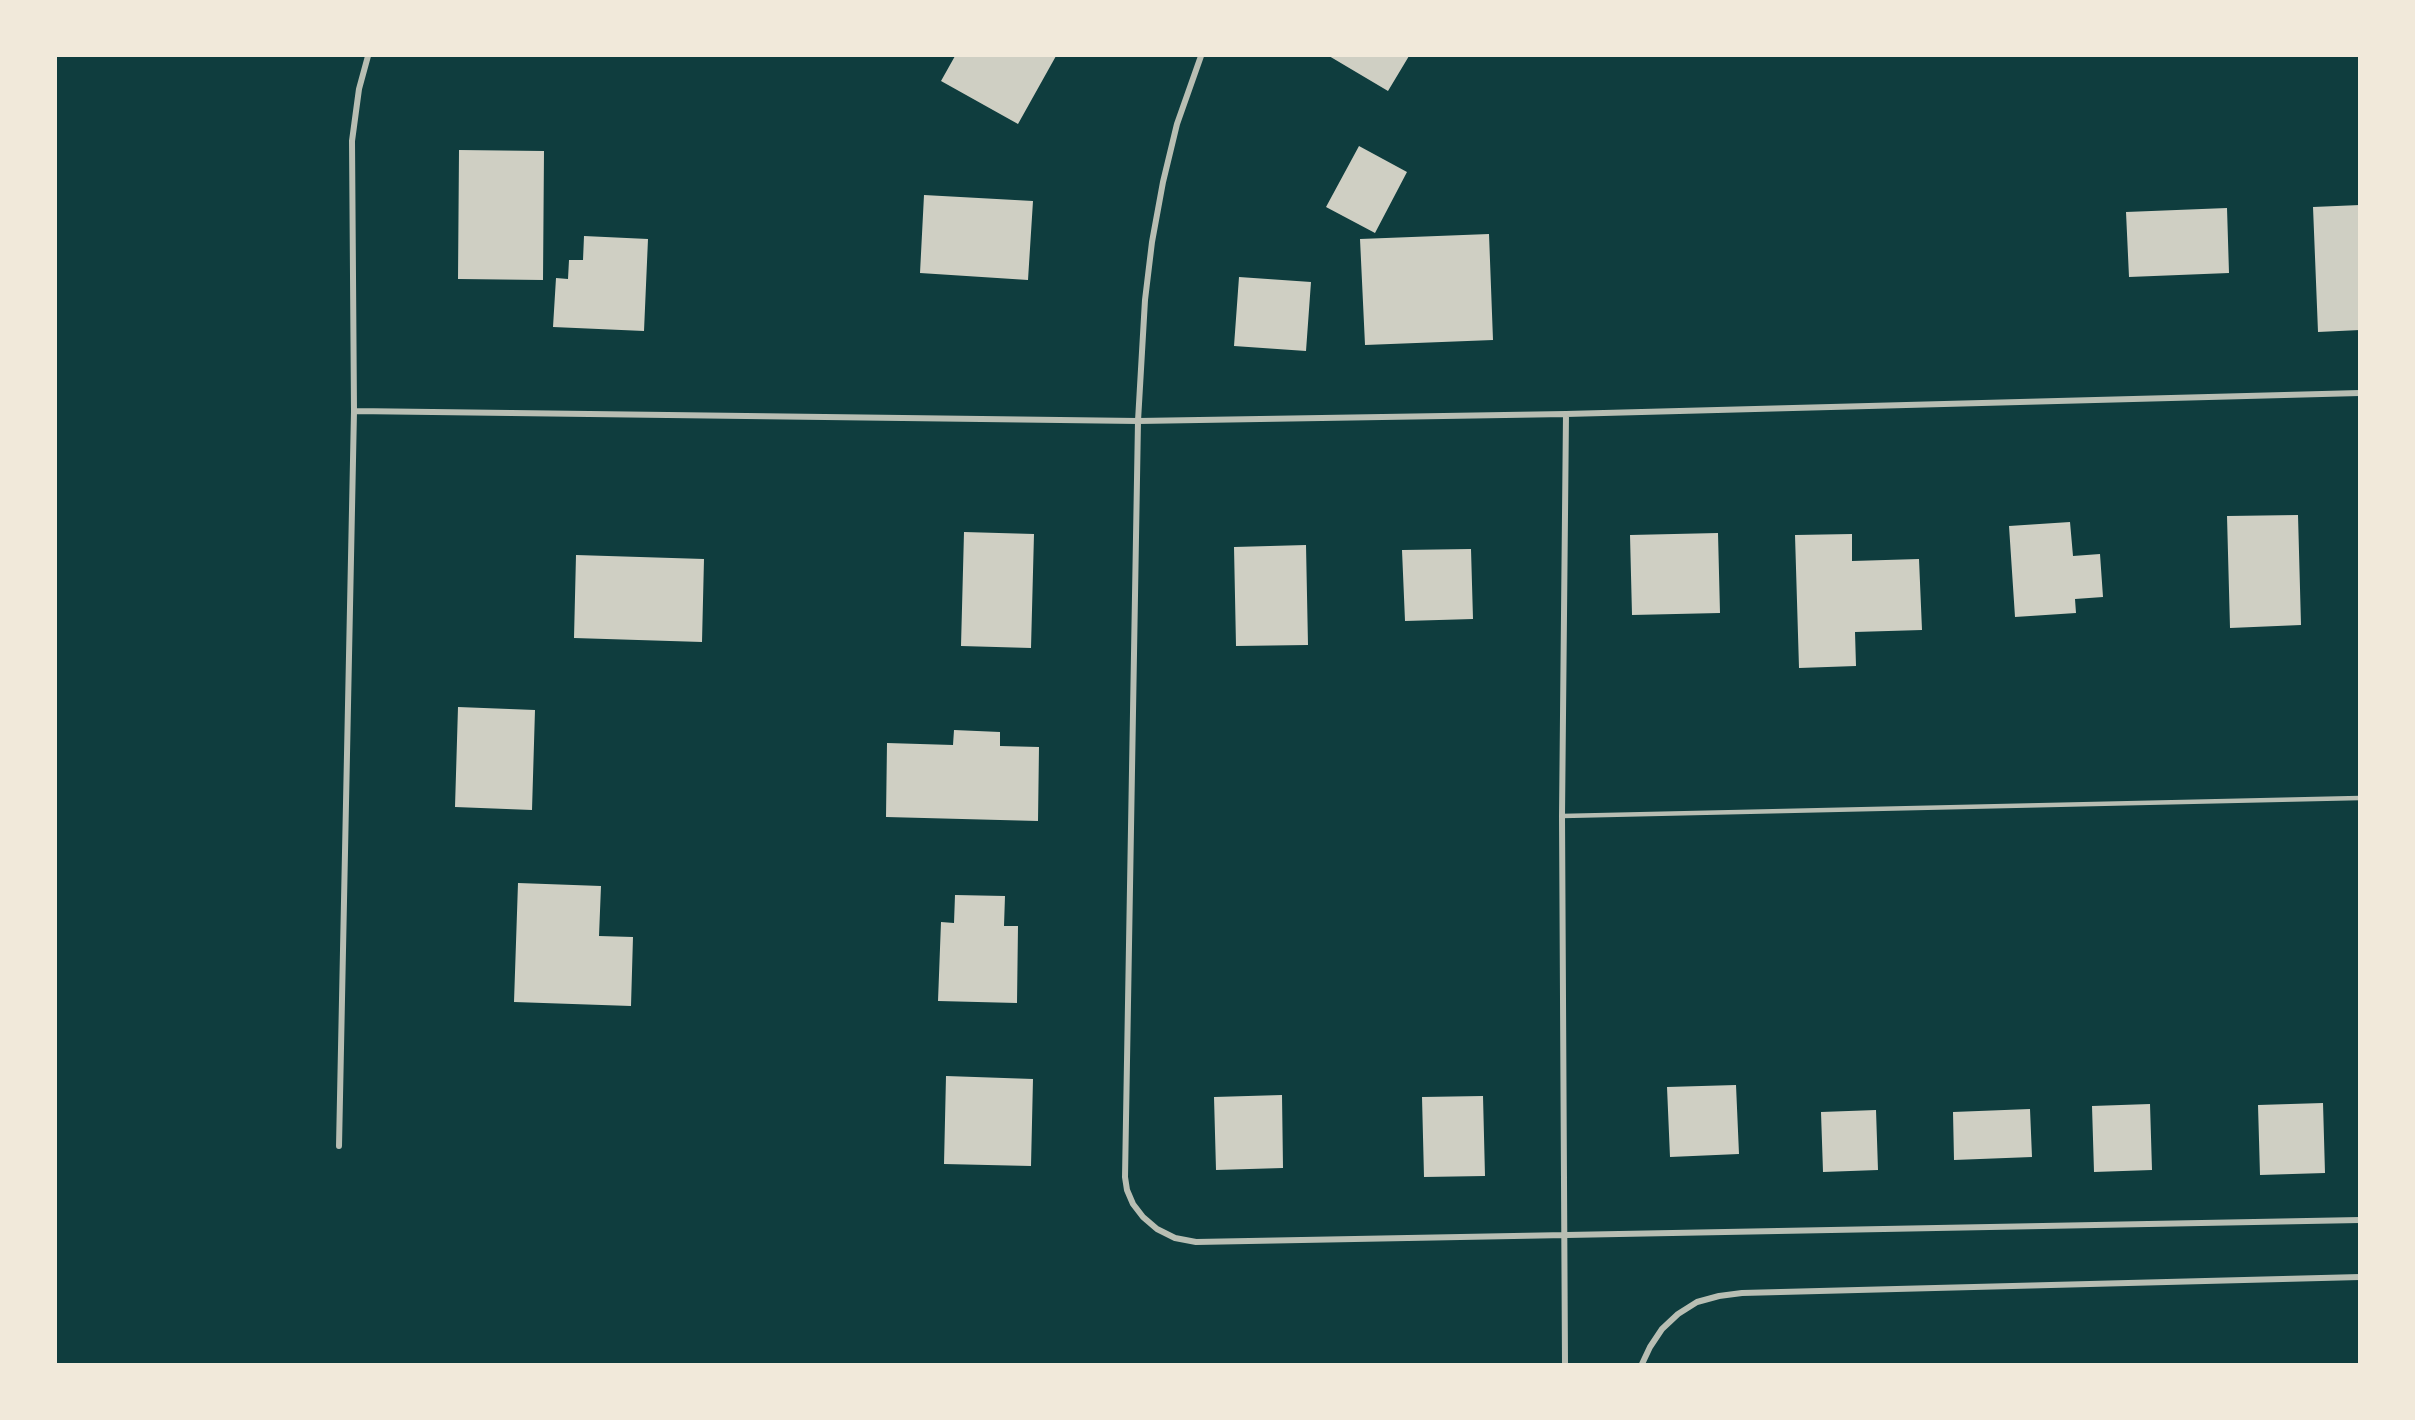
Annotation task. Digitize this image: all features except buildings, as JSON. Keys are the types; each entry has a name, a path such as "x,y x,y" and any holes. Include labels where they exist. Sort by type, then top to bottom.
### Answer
{"street":[{"path":"339,1146 354,411 352,141 359,89 368,56"},
{"path":"1201,56 1177,124 1162,182 1145,300 1138,421 1125,1177 1132,1204 1143,1217 1157,1229 1175,1238 1196,1242 2360,1220"},
{"path":"354,411 1138,421 1566,414 2360,393"},
{"path":"1565,1365 1562,816 1566,414"},
{"path":"1642,1365 1662,1329 1678,1314 1697,1302 1742,1293 2360,1277"}],"lane":[{"path":"1562,816 2360,798"}]}
